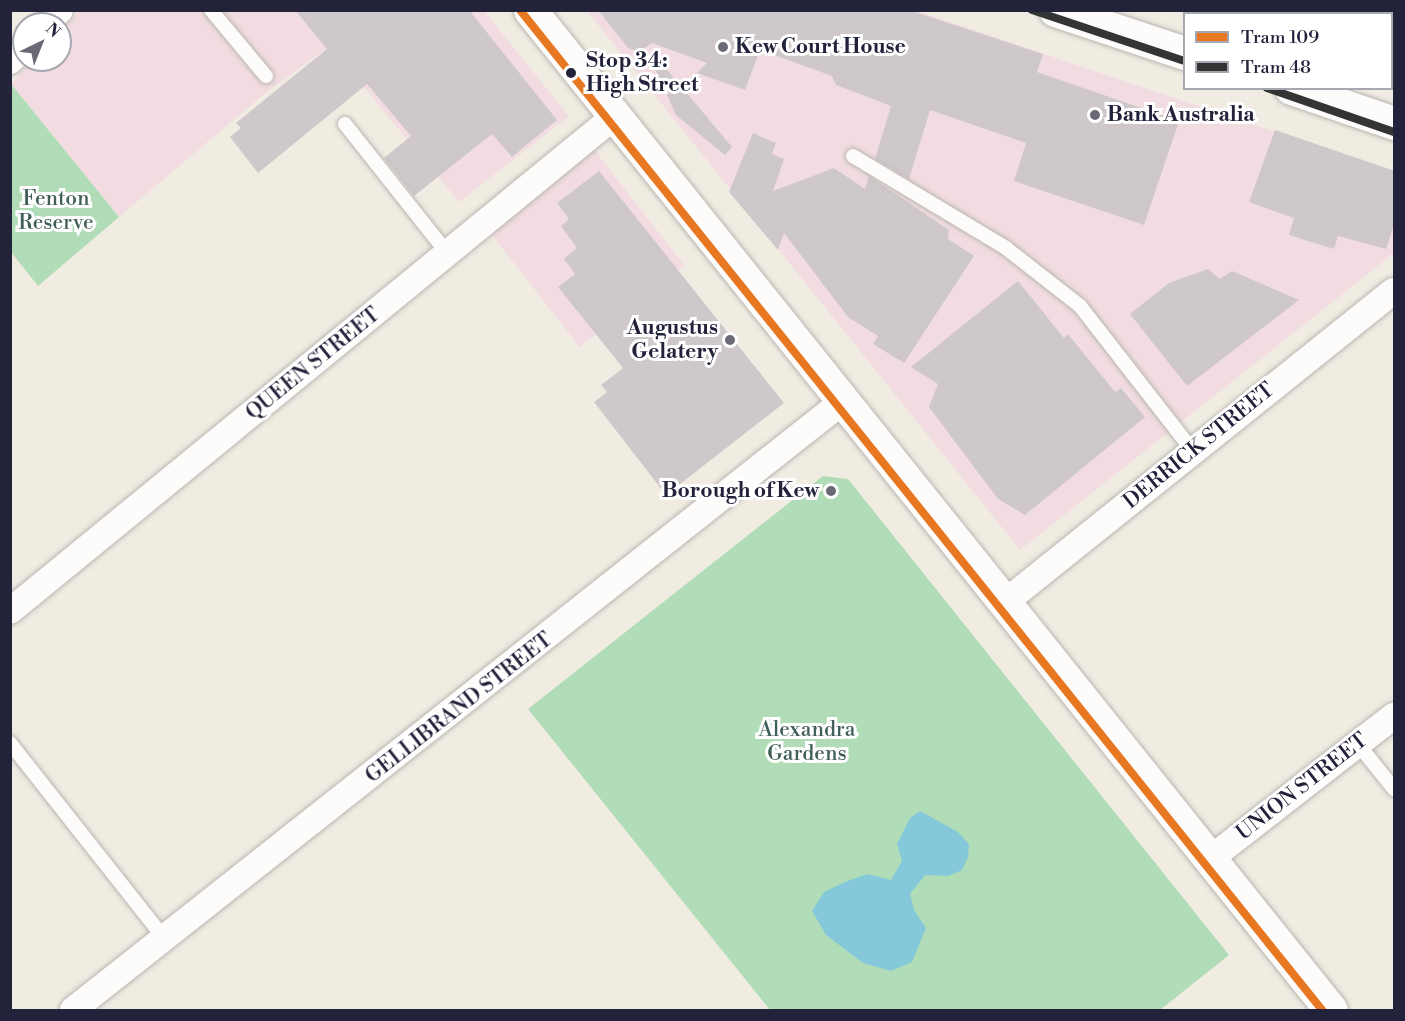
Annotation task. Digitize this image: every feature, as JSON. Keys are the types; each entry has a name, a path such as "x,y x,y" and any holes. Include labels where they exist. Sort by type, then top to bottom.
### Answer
{"main road":[{"path":"530,10 1331,1011"},
{"path":"1055,10 1183,52"},
{"path":"1297,90 1395,123"}],"street":[{"name":"QUEEN STREET","path":"10,611 615,116"},
{"name":"DERRICK STREET","path":"1004,603 1192,450 1395,291"},
{"name":"GELLIBRAND STREET","path":"73,1011 842,402"},
{"name":"UNION STREET","path":"1210,859 1395,716"}],"lane":[{"path":"212,10 266,75"},
{"path":"345,124 448,254"},
{"path":"853,156 1006,248 1080,306 1192,450"},
{"path":"10,742 165,939"},
{"path":"1358,744 1395,789"}],"shaded area":[{"path":"80,11 484,11 569,116 459,202 330,46 269,90 119,217 11,84 22,72 72,72 72,19"},
{"path":"587,11 917,11 1394,172 1394,253 1020,550"},
{"path":"1394,11 1394,77 1393,12 1287,12"},
{"path":"592,147 684,265 580,347 487,229"}],"green space":[{"name":"Fenton Reserve","path":"11,84 119,217 38,286 11,252"},
{"name":"Alexandra Gardens","path":"823,476 848,479 1229,955 1160,1010 770,1010 528,709"}],"water":[{"path":"920,811 958,832 969,844 968,857 962,870 948,876 925,875 910,894 914,910 926,928 912,962 891,971 863,963 826,935 812,911 824,892 845,882 867,874 891,880 902,861 897,844 910,818"}],"building":[{"path":"295,10 469,10 557,120 512,157 492,134 414,196 384,158 411,136 367,84 258,173 230,137 241,128 236,123 327,49"},
{"path":"598,10 909,10 1043,54 1037,72 1179,121 1144,225 1014,181 1026,143 930,110 909,179 875,159 891,106 836,85 832,76 760,50 745,90 697,73 707,63 652,43 639,52 628,48"},
{"path":"659,60 732,147 725,155 676,115 653,64"},
{"path":"1275,130 1395,171 1395,222 1386,249 1338,236 1334,249 1289,235 1294,218 1249,202"},
{"path":"753,133 776,143 772,154 784,159 773,191 834,168 865,189 869,176 949,230 948,239 974,256 904,363 873,344 878,336 848,317 784,233 778,250 729,192"},
{"path":"599,171 784,403 666,495 594,402 607,392 601,385 623,368 558,287 575,274 564,259 577,248 561,226 569,219 557,203"},
{"path":"1208,269 1220,279 1232,271 1299,300 1187,386 1130,314 1169,283"},
{"path":"1018,281 1064,338 1068,334 1115,392 1121,388 1145,417 1025,515 998,499 929,407 938,384 911,367"}],"tram line":[{"name":"109","path":"520,10 1322,1010"},
{"name":"48","path":"1032,10 1183,61"},
{"name":"48","path":"1273,90 1394,132"}],"place":[{"name":"Kew Court House","path":"723,47"},
{"name":"Stop 34: High Street","path":"571,73"},
{"name":"Bank Australia","path":"1095,115"},
{"name":"Augustus Gelatery","path":"730,340"},
{"name":"Borough of Kew","path":"831,491"}]}
